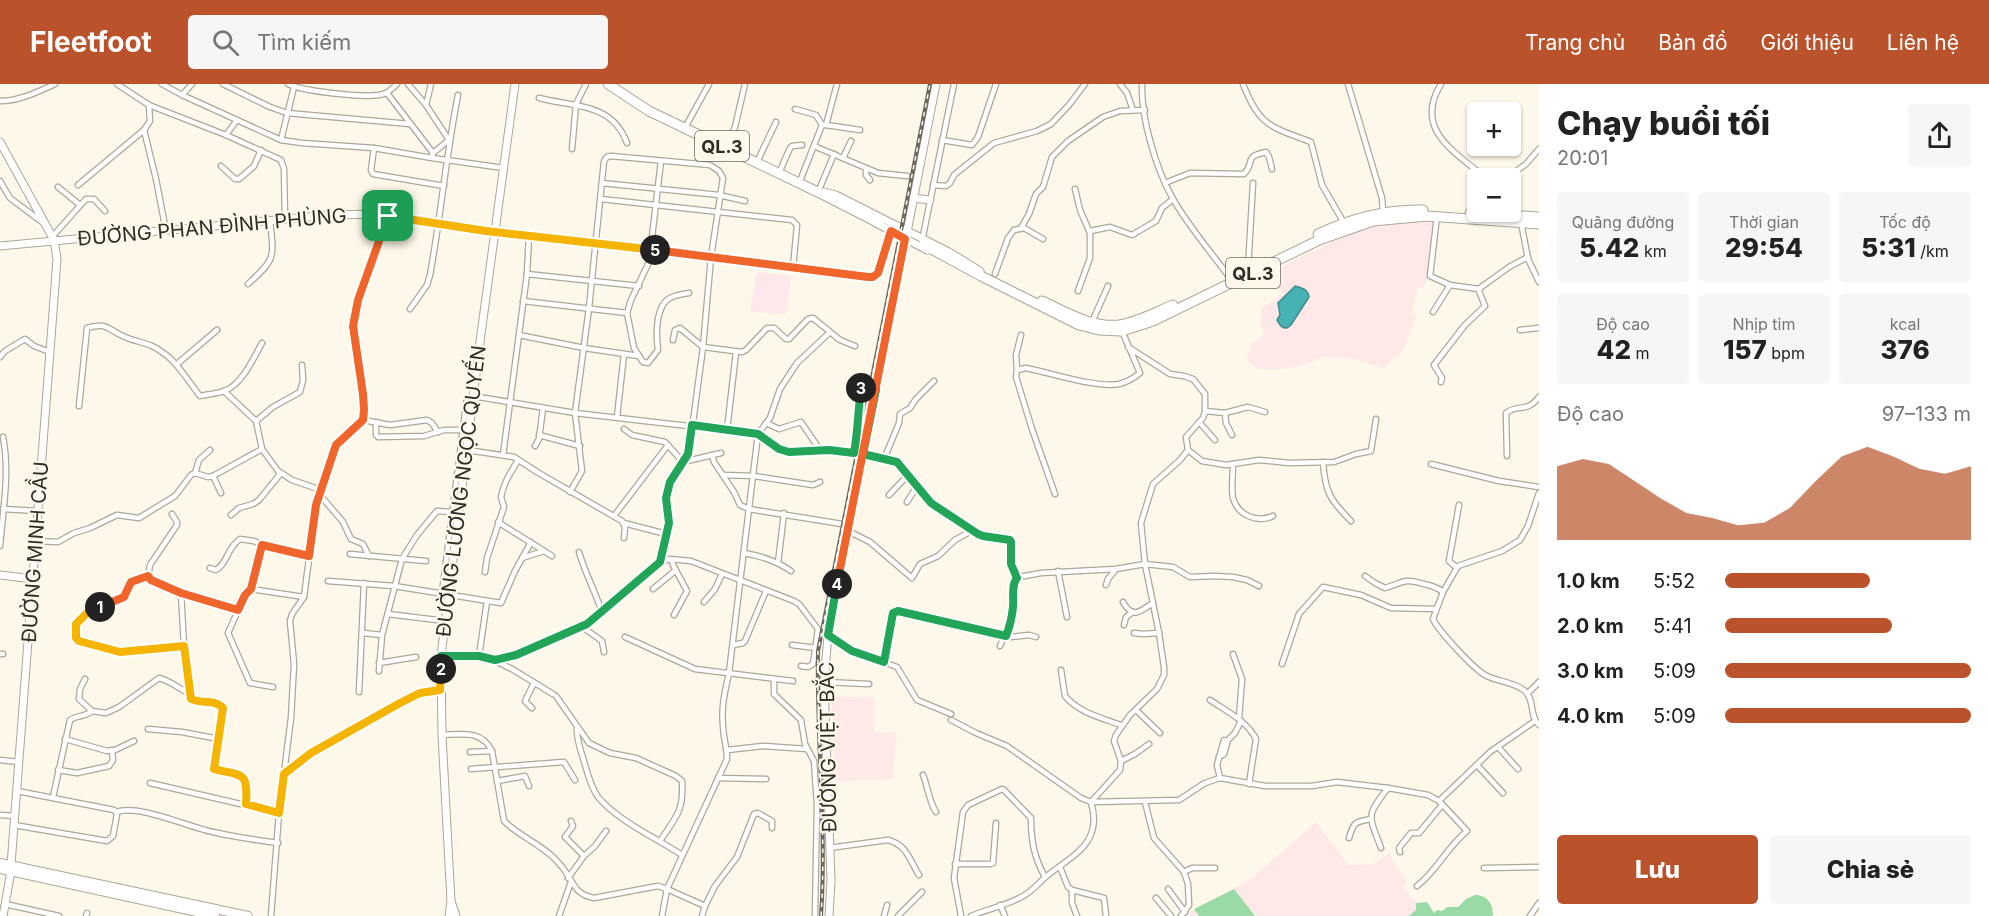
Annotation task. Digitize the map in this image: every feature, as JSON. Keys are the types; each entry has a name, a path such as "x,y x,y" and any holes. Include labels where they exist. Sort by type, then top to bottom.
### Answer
{"highway":[{"name":"QL.3","path":"608,84 649,111 822,192"},
{"name":"QL.3","path":"622,94 652,106 879,221"},
{"name":"QL.3","path":"1231,281 1248,269 1362,216 1399,210 1467,213"},
{"name":"QL.3","path":"922,243 1079,325 1099,330 1121,328 1319,240 1373,221 1416,216 1467,217"},
{"name":"QL.3","path":"1521,218 1539,217"},
{"name":"QL.3","path":"1521,219 1539,224"},
{"name":"QL.3","path":"982,274 1066,312 1092,322 1121,328"}],"main road":[{"path":"0,862 11,868 248,916"},
{"path":"0,869 11,868"},
{"path":"136,895 215,916"}],"street":[{"path":"0,101 26,96 55,84"},
{"path":"117,84 149,105 226,135 281,160 284,169 285,220"},
{"path":"162,84 281,140 374,148 504,168"},
{"path":"182,95 192,84"},
{"path":"223,84 287,114 410,124"},
{"path":"281,140 291,85 345,94 369,95 387,93 397,84"},
{"path":"408,84 426,105 449,140"},
{"path":"426,105 431,84"},
{"name":"ĐƯỜNG LƯƠNG NGỌC QUYẾN","path":"449,916 451,901 440,690 445,594 467,450 466,430 470,397 515,84"},
{"path":"572,149 576,104 586,84"},
{"path":"687,124 709,84"},
{"path":"727,144 735,127 745,84"},
{"path":"800,181 824,125 837,84"},
{"name":"ĐƯỜNG VIỆT BẮC","path":"829,916 831,880 824,682 828,635 936,84"},
{"path":"834,154 822,192 834,202 892,227 922,243 954,84"},
{"path":"942,140 972,145 978,137 996,84"},
{"path":"933,185 946,186 954,175 994,143 1037,131 1051,124 1085,84"},
{"path":"1120,84 1127,93 1133,110"},
{"path":"1142,84 1154,152 1165,183 1173,199 1231,281"},
{"path":"1243,84 1251,105 1260,117 1273,127 1312,143 1321,182 1344,223"},
{"path":"1348,84 1382,198 1383,212"},
{"path":"1441,84 1432,104 1432,118 1436,132 1444,143 1474,168"},
{"path":"387,93 432,156"},
{"path":"410,309 427,285 430,275 439,224 449,140 458,95"},
{"path":"539,98 576,104 609,118 622,130 627,143"},
{"path":"78,185 144,130 150,121 149,105"},
{"path":"795,109 816,115 824,125 860,130"},
{"path":"1021,228 1036,194 1043,189 1053,155 1081,130 1102,117 1113,113 1145,110"},
{"path":"226,135 237,120"},
{"path":"758,160 776,122"},
{"path":"144,130 166,231"},
{"path":"432,156 449,140"},
{"path":"843,158 851,141"},
{"path":"0,142 3,156 53,238 86,199 94,199 105,211"},
{"path":"780,171 790,148 802,145"},
{"path":"814,146 866,168 907,176"},
{"path":"374,148 371,170 373,174 444,186"},
{"path":"1520,168 1539,149"},
{"path":"221,166 234,178 239,179 254,166 261,150"},
{"path":"1165,183 1190,173 1244,174 1248,170 1251,158 1266,152 1272,169"},
{"path":"570,492 582,471 575,413 589,308 604,161 608,157 710,165 723,178 711,257 703,347 689,452 670,482 666,498 669,521 660,562"},
{"path":"661,161 650,261 627,313 634,348 643,362 648,363 658,350 657,322 666,302 670,298 689,293"},
{"path":"866,168 870,180"},
{"path":"0,181 10,198 44,224"},
{"path":"602,183 719,195 745,201"},
{"path":"1248,269 1253,183"},
{"path":"58,187 80,205"},
{"path":"1075,189 1080,210 1090,231 1090,258 1078,291"},
{"path":"913,198 930,200"},
{"path":"601,199 792,220 797,225 793,268"},
{"path":"1090,231 1110,227 1132,236 1156,221 1162,208 1173,199"},
{"name":"ĐƯỜNG PHAN ĐÌNH PHÙNG","path":"0,246 53,238 166,231 333,215 371,214 495,232 873,277 878,273 892,227"},
{"path":"271,916 279,813 291,718 294,664 290,621 304,597 316,505 336,445 363,420 363,394 353,326 358,300 388,216"},
{"path":"1437,216 1430,275 1432,278 1450,285 1479,289 1527,257"},
{"path":"248,284 266,268 272,256 270,221"},
{"path":"1519,222 1527,257 1539,282"},
{"path":"995,274 1014,230 1028,229 1043,239"},
{"path":"503,455 527,274 528,236"},
{"name":"ĐƯỜNG MINH CẦU","path":"3,916 11,868 57,259 53,238"},
{"path":"527,274 639,286"},
{"path":"1433,312 1450,285"},
{"path":"1092,322 1108,286"},
{"path":"1441,382 1442,378 1434,365 1465,326 1485,306 1479,289"},
{"path":"523,301 627,313"},
{"path":"673,340 675,330 680,328 703,347 736,352 746,350 766,328 774,328 789,339 808,319 813,318 840,340 855,346"},
{"path":"80,406 87,328 100,324 106,325 125,337 149,344 162,351 177,364 200,396 224,391 242,376 262,343"},
{"path":"1017,370 1026,368 1096,383 1119,384 1128,381 1140,373 1121,328"},
{"path":"1520,330 1539,328"},
{"path":"177,364 217,330"},
{"path":"662,916 667,889 727,759 722,702 733,645 758,434 771,416 781,387 797,363 830,333"},
{"path":"519,335 639,356"},
{"path":"1021,335 1016,355 1016,377 1055,495"},
{"path":"0,357 5,351 26,339 34,346 50,352"},
{"path":"1128,347 1170,374 1196,381 1205,394 1205,411 1186,437 1188,450 1206,463 1226,465 1265,460 1289,463 1340,461 1371,451 1376,419"},
{"path":"727,430 736,352"},
{"path":"616,417 624,354"},
{"path":"256,421 273,407 300,392 303,380 302,365"},
{"path":"884,459 899,423 900,414 910,408 934,381"},
{"path":"470,397 575,413 758,434 779,449 789,452 820,450 854,453 861,388 876,390"},
{"path":"224,391 256,421 262,449 281,473 320,493 343,522 351,539 363,544 369,556"},
{"path":"1507,456 1506,413 1531,406 1539,397"},
{"path":"1205,411 1225,413 1248,406 1265,412"},
{"path":"535,446 539,441 543,408"},
{"path":"1225,413 1226,423 1232,435"},
{"path":"363,420 390,424 427,420 438,432"},
{"path":"376,422 378,437 424,436 438,432 466,430 456,512 437,512 417,535 402,559 382,635 379,671"},
{"path":"766,423 779,429 799,422 803,423 820,450"},
{"path":"1199,422 1215,440"},
{"path":"624,429 633,435 663,441 682,462"},
{"path":"539,435 580,446"},
{"path":"0,546 6,469 3,437"},
{"path":"614,516 668,445"},
{"path":"195,473 208,477 213,476 262,449"},
{"path":"36,541 58,542 117,515 139,518 175,496 195,473 199,460 210,450"},
{"path":"467,450 503,455 518,460 624,523 666,534"},
{"path":"1091,802 1119,772 1121,761 1114,741 1121,725 1157,689 1164,675 1159,633 1144,564 1141,523 1153,484 1188,450"},
{"path":"682,462 721,453"},
{"path":"863,454 897,462 936,507 983,536 1011,542 1011,564 1017,578"},
{"path":"712,455 739,504 749,509 842,524"},
{"path":"485,572 487,558 504,507 501,497 503,489 518,460"},
{"path":"1323,462 1326,489 1351,521"},
{"path":"1233,464 1233,497 1238,507 1255,519 1273,516"},
{"path":"1431,464 1499,481 1539,488"},
{"path":"231,515 239,508 259,500 281,473"},
{"path":"723,475 753,476 813,485 820,482"},
{"path":"889,495 908,475"},
{"path":"213,476 221,493"},
{"path":"907,502 917,486"},
{"path":"1400,852 1402,842 1411,833 1419,833 1441,803 1477,765 1498,747 1537,723 1528,693 1519,686 1486,676 1479,671 1435,622 1433,614 1457,568 1502,551 1520,540 1528,526 1539,494"},
{"path":"1457,568 1449,561 1449,556 1454,541 1459,505"},
{"path":"3,509 38,511"},
{"path":"778,563 784,513"},
{"path":"148,576 150,565 177,525 172,514"},
{"path":"498,522 552,556"},
{"path":"624,523 624,538"},
{"path":"848,531 870,542 912,578 920,564 938,556 953,542 973,530"},
{"path":"210,568 220,569 230,547 240,539 309,556"},
{"path":"328,581 394,586 487,602 503,602 515,571 531,542"},
{"path":"262,545 251,589 245,595 228,633 250,683 273,687"},
{"path":"522,558 544,551"},
{"path":"579,552 585,573 594,588 602,612"},
{"path":"744,553 758,555 791,571"},
{"path":"350,554 426,561"},
{"path":"672,560 687,593 674,615"},
{"path":"495,660 516,655 581,626 602,612 660,562 672,560 691,561 799,604 818,629 813,664 808,667 801,666"},
{"path":"1000,646 1010,625 1013,583 1017,578 1058,571 1116,569 1144,564 1173,567 1190,577 1233,577 1259,586"},
{"path":"1106,585 1116,569"},
{"path":"653,589 676,570"},
{"path":"1058,571 1067,617"},
{"path":"704,602 715,589 722,574"},
{"path":"0,575 33,579"},
{"path":"148,576 151,580 181,593 238,610"},
{"path":"148,576 131,582 124,597 88,612 80,619 75,629 76,638 79,641 120,652 184,646"},
{"path":"1365,576 1385,588 1413,580 1432,585 1443,592"},
{"path":"359,692 364,583"},
{"path":"1282,664 1299,614 1323,587 1361,595 1391,608 1436,609"},
{"path":"251,589 304,597"},
{"path":"733,645 745,641 766,591"},
{"path":"181,593 189,693 194,701 222,705 224,711 214,769 241,775 245,779 246,804"},
{"path":"479,656 487,602"},
{"path":"1123,602 1126,608 1138,613 1153,603"},
{"path":"884,662 893,613 898,611 1006,636 1036,637"},
{"path":"1124,625 1126,617 1132,612"},
{"path":"388,614 445,621"},
{"path":"581,626 602,641 604,652"},
{"path":"363,633 382,635"},
{"path":"1134,633 1159,633"},
{"path":"828,635 852,651 899,669 917,700 976,733 1007,746 1081,798 1091,802 1179,800 1205,783 1220,778 1265,786 1312,786 1337,782 1428,795 1441,803 1467,831 1417,886"},
{"path":"626,637 695,669 793,681"},
{"path":"792,645 816,648"},
{"path":"1219,758 1224,754 1228,740 1240,720 1242,682 1233,654"},
{"path":"441,656 479,656 495,660 555,695 590,743 610,753 636,758 682,781 683,798 680,810 660,841"},
{"path":"379,663 416,657"},
{"path":"1060,670 1067,699 1085,712 1121,725"},
{"path":"85,679 80,689 79,699 92,711 106,713 120,707 159,678 189,693"},
{"path":"774,679 774,694 801,720 807,749 814,761 817,804 814,916"},
{"path":"532,708 525,701 534,682"},
{"path":"824,682 869,684"},
{"path":"1528,693 1539,682"},
{"path":"284,774 311,753 400,703 420,693 440,690"},
{"path":"1210,700 1240,720 1256,740 1249,784"},
{"path":"1136,710 1160,733"},
{"path":"53,797 70,720 92,711"},
{"path":"577,727 576,735 588,775 598,796 631,824 682,855"},
{"path":"148,729 183,732 219,739"},
{"path":"441,735 477,735 489,745 504,820 551,856 566,871 576,890 594,898 658,886 705,906"},
{"path":"65,739 112,750 122,748 134,741"},
{"path":"1220,778 1217,765 1224,740"},
{"path":"1121,761 1149,744"},
{"path":"727,750 763,746 807,749"},
{"path":"1498,747 1518,770"},
{"path":"58,770 77,773 109,766 113,760 112,750"},
{"path":"470,752 492,752"},
{"path":"0,760 19,762"},
{"path":"471,769 564,762 574,780"},
{"path":"1477,765 1503,793"},
{"path":"923,775 929,789 932,807 936,812"},
{"path":"497,781 525,776 529,786"},
{"path":"718,778 765,779"},
{"path":"150,783 279,813"},
{"path":"1381,848 1371,819 1371,812 1388,788"},
{"path":"961,916 954,885 965,808 1003,789 1030,816 1030,836 1034,842 1035,859 1045,877"},
{"path":"17,791 117,812 126,809 147,813 211,832 278,843"},
{"path":"975,915 1025,896 1045,877 1077,854 1093,831 1094,814 1091,802"},
{"path":"1145,802 1154,838 1184,872 1188,884 1189,905 1183,914 1168,889"},
{"path":"14,825 107,841 112,836 117,812"},
{"path":"702,916 715,886 737,857 754,814 758,813 772,821 772,828"},
{"path":"0,815 15,816"},
{"path":"1348,838 1356,822 1371,819"},
{"path":"571,821 573,826 566,837 584,856"},
{"path":"956,864 993,863 996,823"},
{"path":"560,916 569,880 584,856 606,831"},
{"path":"830,848 888,840 897,843 906,851 919,875"},
{"path":"1060,867 1072,890 1104,898 1106,916"},
{"path":"1484,868 1539,867"},
{"path":"1184,872 1192,868 1215,868"},
{"path":"1072,890 1072,903 1077,916"},
{"path":"898,916 922,892"},
{"path":"1156,898 1171,916"},
{"name":"ĐƯỜNG LƯƠNG NGỌC QUYẾN","path":"451,901 456,916"},
{"path":"1530,916 1539,903"},
{"path":"5,904 59,916"},
{"path":"884,916 887,905"},
{"path":"1000,905 1005,916"}],"shaded area":[{"path":"1435,222 1428,277 1423,288 1418,288 1411,313 1416,315 1401,353 1382,368 1359,360 1323,356 1312,362 1283,369 1263,370 1247,360 1251,344 1264,335 1261,308 1282,295 1278,286 1285,282 1279,269 1368,226"},
{"path":"757,272 791,276 786,315 750,311"},
{"path":"831,697 874,697 874,733 897,732 892,779 836,781"},
{"path":"1316,822 1348,865 1373,864 1389,854 1407,883 1403,887 1416,903 1427,902 1436,916 1185,916 1251,879"}],"green space":[{"path":"1234,889 1255,916 1199,916 1194,909"},
{"path":"1475,895 1489,901 1493,916 1409,916 1416,910 1416,903 1427,902 1434,913 1447,907 1458,907 1466,899"}],"water":[{"path":"1295,286 1306,291 1309,297 1287,328 1280,325 1277,320 1280,315 1278,303"}],"railway":[{"path":"821,916 823,850 818,651 930,84"}],"route":[{"path":"388,216 358,300 353,326 363,394 363,420 336,445 316,505 309,556 262,545 251,589 245,595 238,610 181,593 151,580 148,576 129,583 124,597 88,612 76,624 75,636 79,641 120,652 184,646 191,699 217,703 222,705 224,711 214,769 241,775 245,779 246,804 279,813 284,774 311,753 400,703 420,693 440,690 441,656 479,656 495,660 516,655 587,624 597,616 660,562 669,523 666,498 670,482 689,452 692,425 758,434 779,449 789,452 829,450 854,453 861,388 864,387 876,390 863,454 897,462 936,507 983,536 1010,540 1010,559 1017,578 1013,583 1013,606 1006,636 898,611 893,613 884,662 852,651 828,635 836,587 863,454 905,239 891,231 878,273 873,277 868,277 486,231 388,216"}]}
